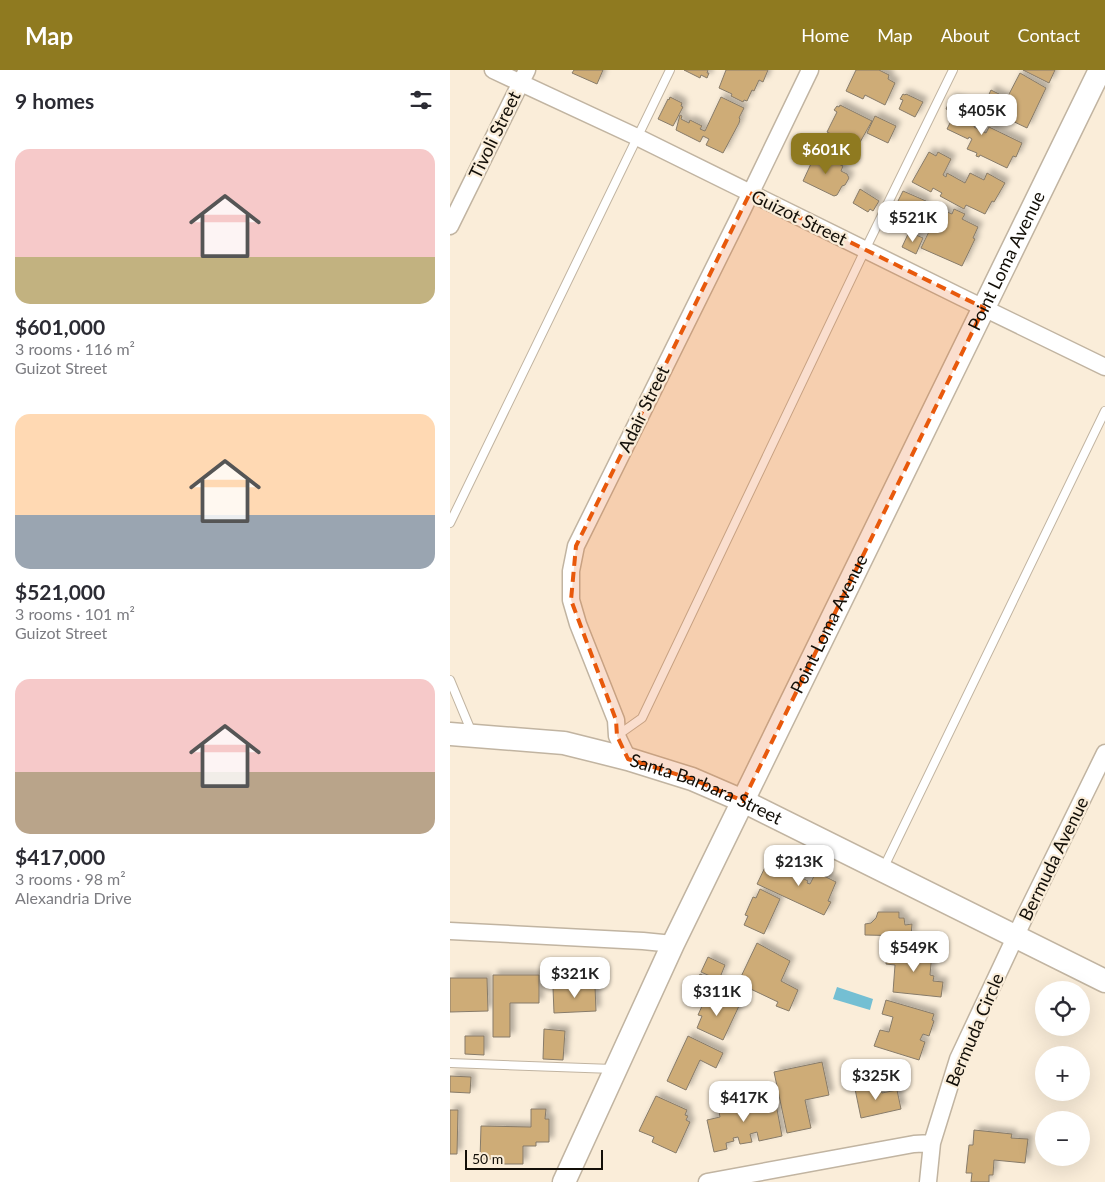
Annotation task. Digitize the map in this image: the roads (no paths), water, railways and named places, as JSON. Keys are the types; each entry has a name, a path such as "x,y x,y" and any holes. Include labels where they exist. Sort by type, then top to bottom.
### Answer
{"main road":[{"name":"Point Loma Avenue","path":"564,1182 673,944 1100,70"},
{"name":"Santa Barbara Street","path":"450,734 564,743 628,759 692,779 743,801 1105,981"}],"street":[{"name":"Guizot Street","path":"493,70 523,76 637,137 1105,367"},
{"name":"Adair Street","path":"628,759 616,736 616,720 578,624 571,600 571,571 576,546 810,70"},
{"name":"Tivoli Street","path":"450,226 523,76"},
{"name":"Bermuda Avenue","path":"1016,938 1105,753"},
{"path":"450,931 673,944"},
{"name":"Bermuda Circle","path":"928,1182 932,1143 958,1059 1016,938"},
{"path":"707,1182 905,1146 932,1143"}],"lane":[{"path":"450,523 670,70"},
{"path":"616,736 642,718 953,70"},
{"path":"882,871 1105,411"},
{"path":"450,680 473,735"},
{"path":"450,1064 616,1069"}],"water":[{"path":"837,987 873,999 870,1010 833,999"}]}
